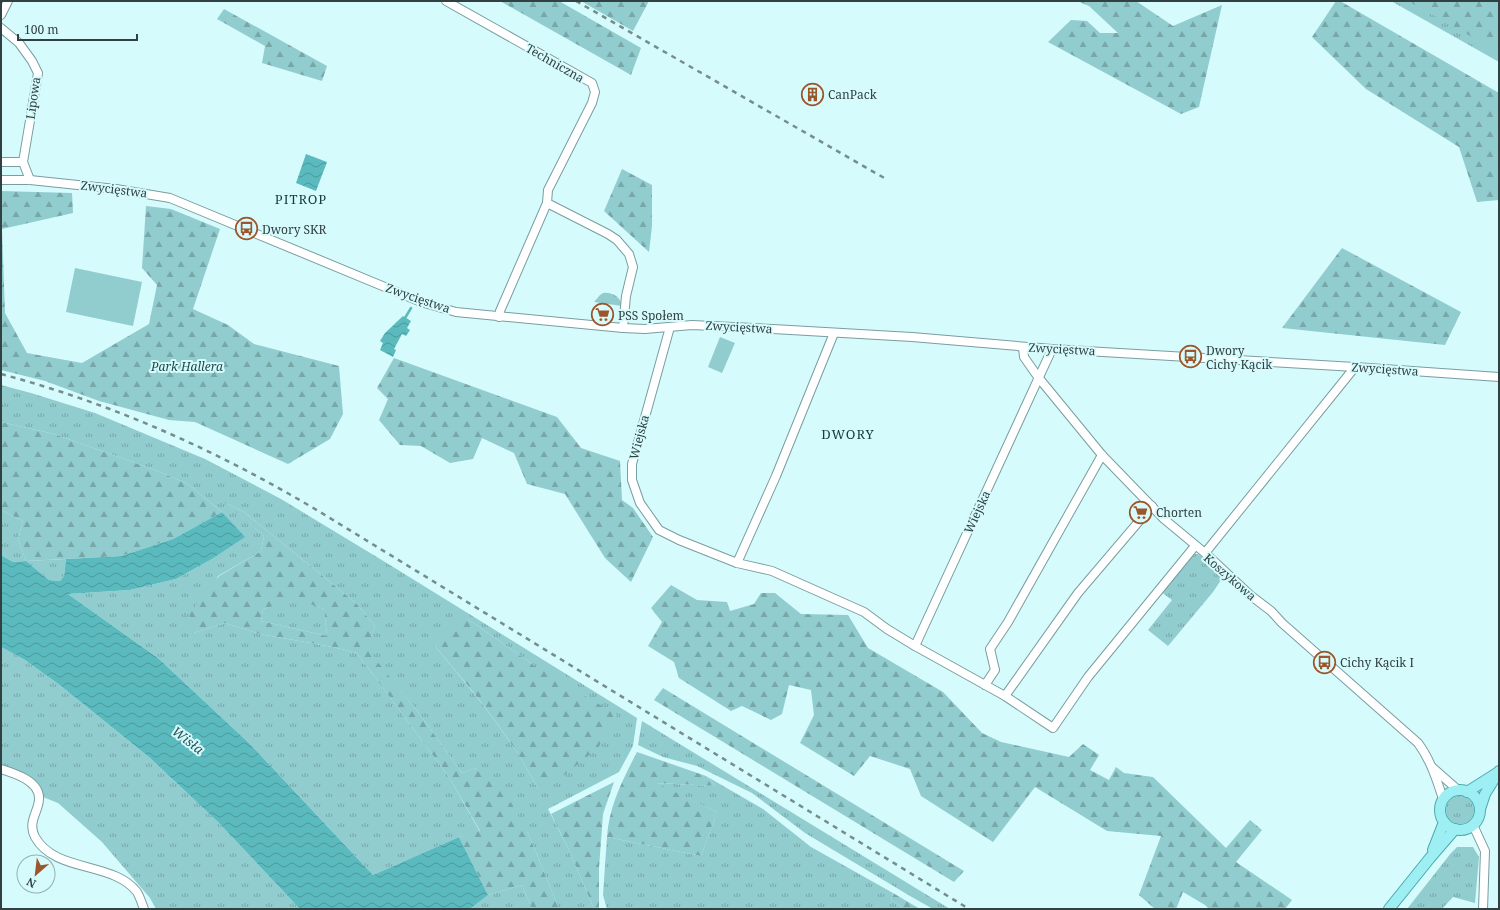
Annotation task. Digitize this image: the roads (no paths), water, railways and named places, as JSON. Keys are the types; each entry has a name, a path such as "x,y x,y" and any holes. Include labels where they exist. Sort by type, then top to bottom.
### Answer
{"main road":[{"path":"1499,771 1485,794 1477,820 1473,825 1462,830 1450,827 1444,822 1440,809 1443,799 1451,792 1463,791 1499,771"},
{"path":"1463,791 1475,798 1480,809"},
{"path":"1430,858 1444,822"},
{"path":"1389,909 1455,829"}],"street":[{"path":"1,15 8,1"},
{"name":"Techniczna","path":"446,1 592,84 595,92 592,102 548,190 547,202 500,311 499,317"},
{"name":"Lipowa","path":"1,28 19,43 32,60 38,74 23,162"},
{"path":"1,162 23,162 30,180"},
{"name":"Zwycięstwa","path":"1,180 30,180 116,189 170,198 421,302 456,312 623,328 692,325 717,326 912,337 1052,349 1499,377"},
{"path":"547,202 608,234 617,240 629,254 633,267 626,296 623,328"},
{"name":"Wiejska","path":"670,327 632,464 632,480 640,502 659,530 679,540 737,563 772,571 864,612 887,629 1005,696 1053,728 1088,677 1195,546"},
{"path":"737,563 776,476 834,333"},
{"name":"Koszykowa","path":"1023,347 1024,357 1038,378 1102,455 1164,519 1250,595 1271,611 1285,626 1418,743 1431,766 1443,799"},
{"path":"1038,378 1052,349"},
{"path":"1204,553 1355,367"},
{"name":"Wiejska","path":"915,646 1038,378"},
{"path":"985,685 995,670 990,649 1008,622 1102,455"},
{"path":"1005,696 1078,593 1152,506"},
{"name":"Koszykowa","path":"1431,766 1463,791"},
{"path":"1,769 16,774 35,786 40,798 32,824 34,836 43,847 59,858 117,876 138,893 144,909"},
{"path":"1473,825 1485,850 1483,909"}],"water":[{"path":"306,154 327,162 316,191 296,183"},
{"path":"403,316 411,321 407,328 410,330 406,336 402,334 394,349 396,350 393,357 380,350 383,343 380,341 385,333"},
{"name":"Wisła","path":"222,512 245,537 212,559 176,579 130,590 68,594 158,658 250,744 373,875 459,837 488,895 470,909 300,909 218,822 150,758 61,686 25,660 1,647 1,555 13,562 26,561 49,580 60,581 64,576 66,559 121,556 173,539"}],"waterway":[{"path":"405,318 411,308"}],"railway":[{"path":"576,1 886,179"},
{"path":"1,374 43,386 125,415 205,450 282,490 969,909"}],"place":[{"name":"CanPack","path":"813,94"},
{"name":"Dwory SKR","path":"246,229"},
{"name":"PSS Społem","path":"602,315"},
{"name":"Dwory Cichy Kącik","path":"1190,357"},
{"name":"Chorten","path":"1140,512"},
{"name":"Cichy Kącik I","path":"1325,662"}],"district":[{"name":"PITROP","path":"301,199"},
{"name":"DWORY","path":"848,434"}],"park label":[{"name":"Park Hallera","path":"187,366"}]}
